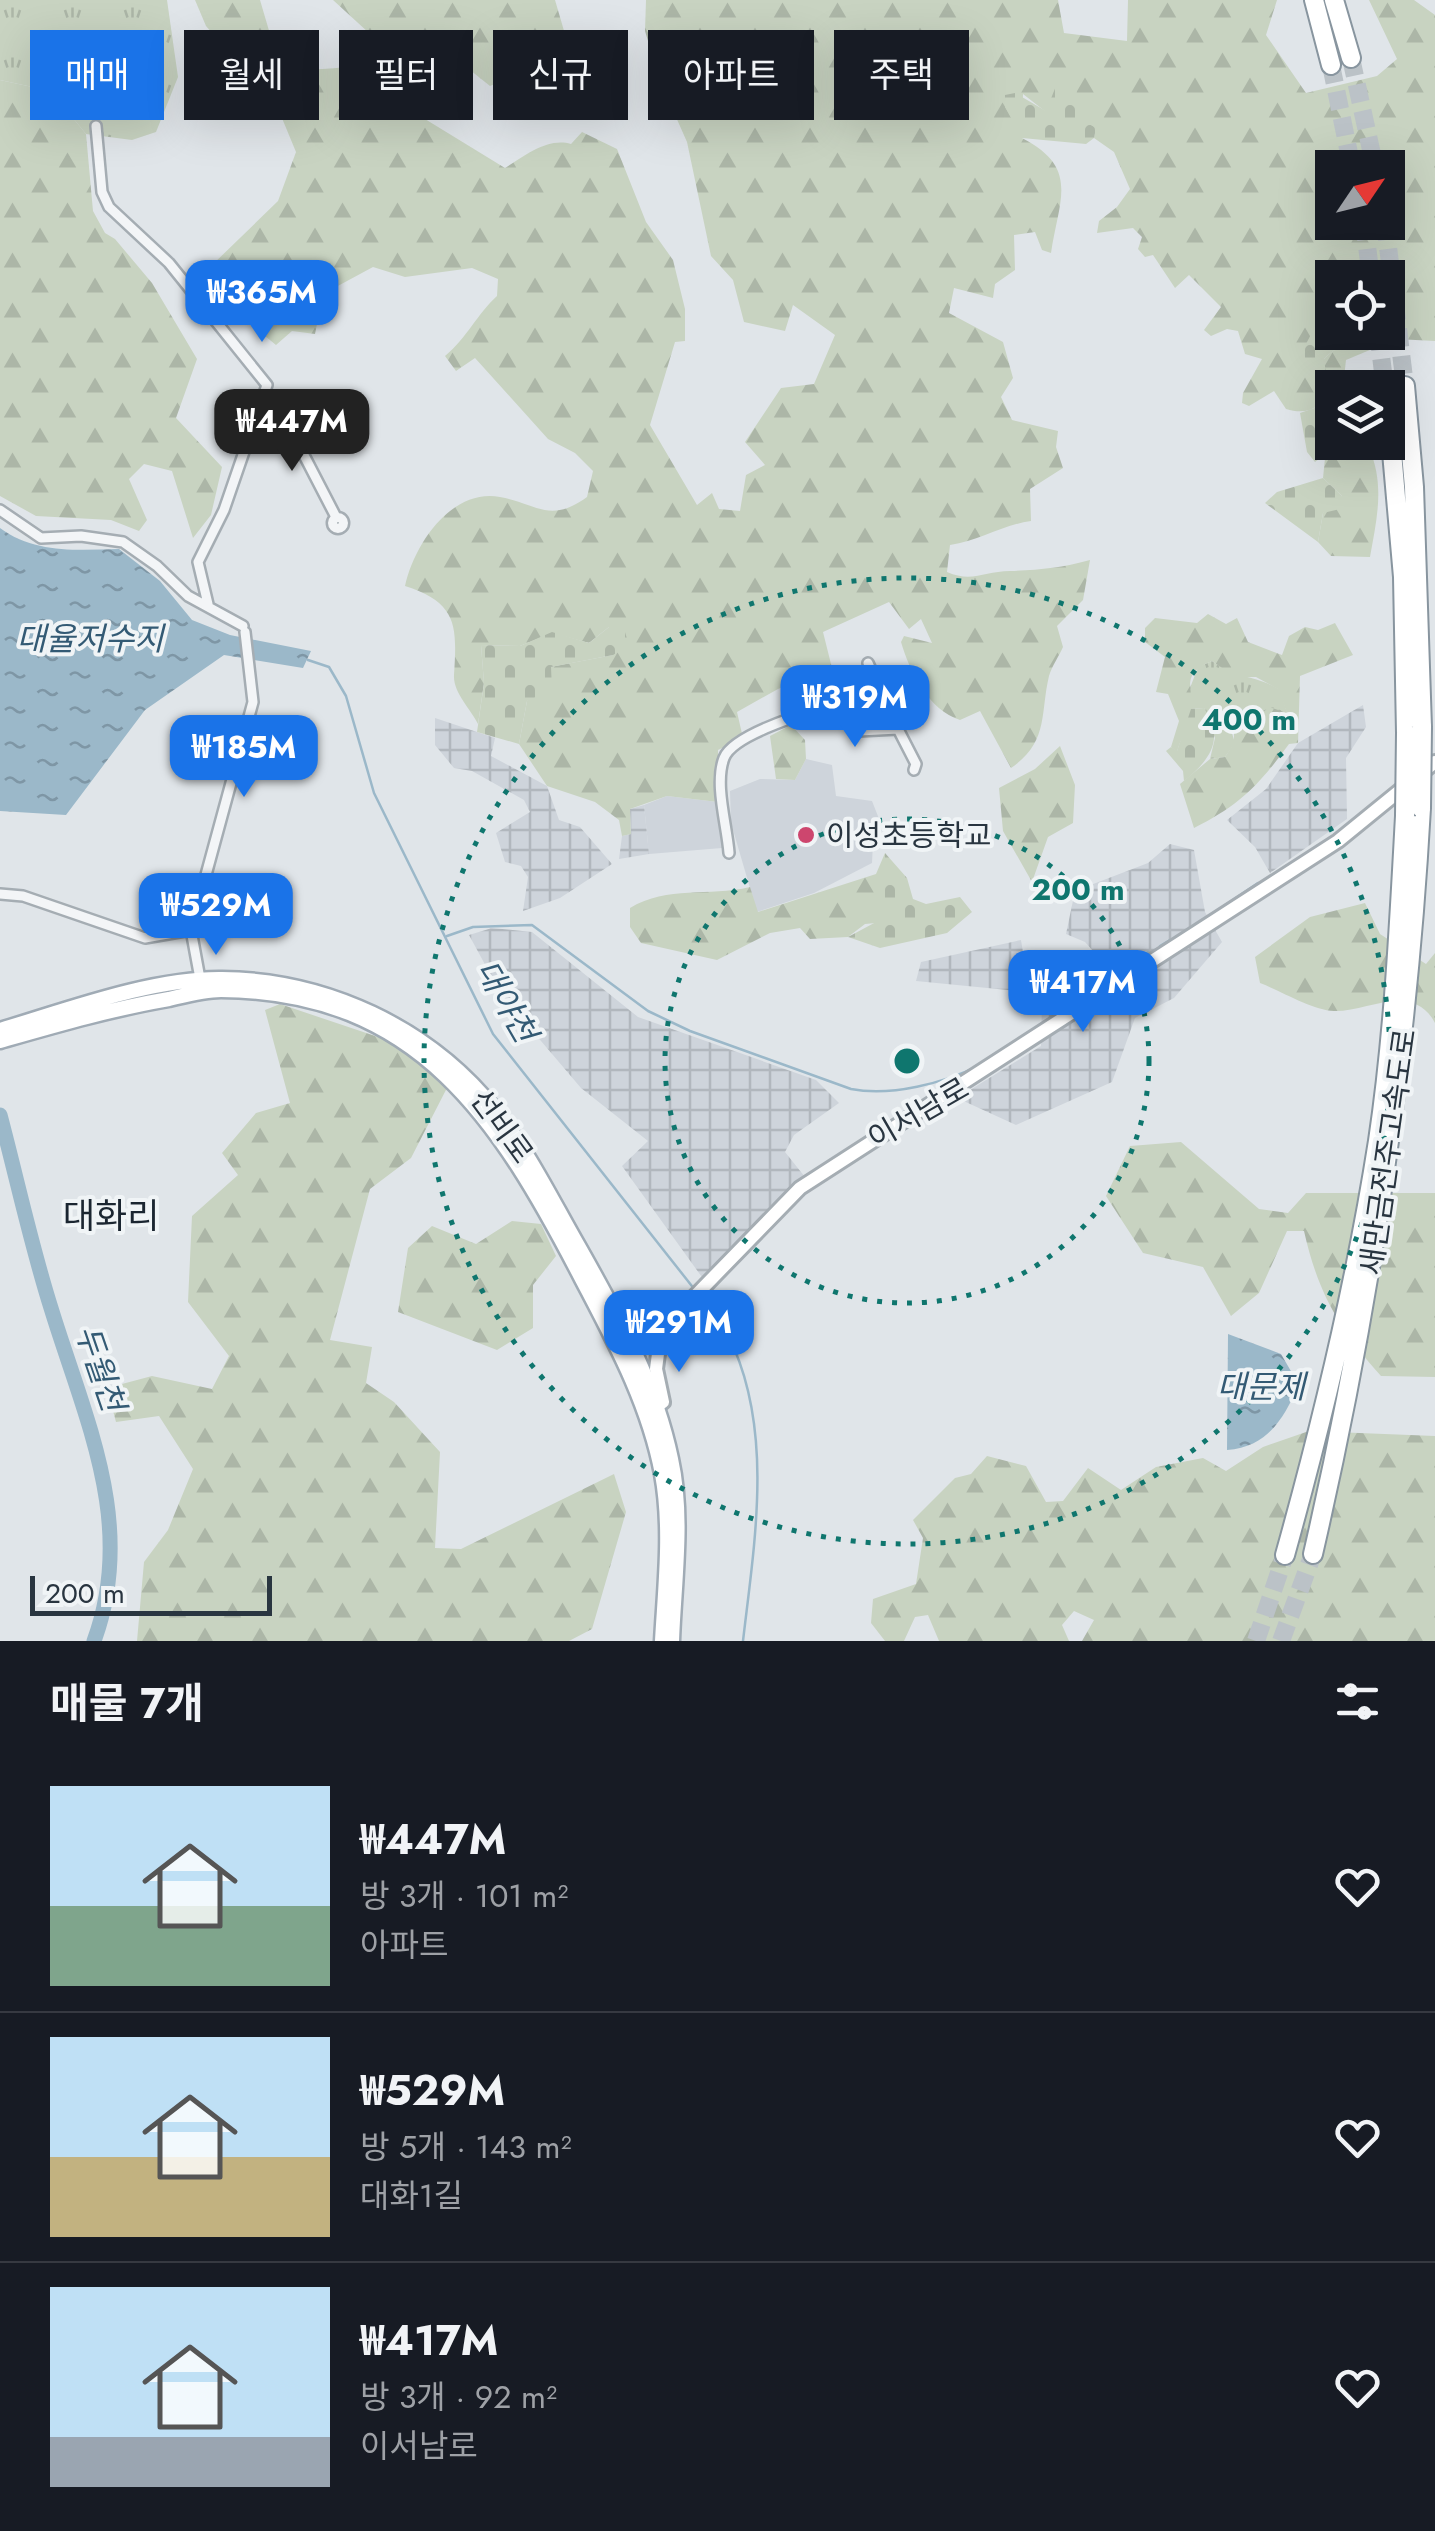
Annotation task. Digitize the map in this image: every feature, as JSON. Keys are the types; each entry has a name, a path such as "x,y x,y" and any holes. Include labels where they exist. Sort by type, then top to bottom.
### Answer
{"highway":[{"path":"1314,0 1331,66"},
{"path":"1334,0 1351,58"},
{"name":"새만금전주고속도로","path":"1313,1554 1373,1265 1412,978 1414,730 1405,386"},
{"name":"새만금전주고속도로","path":"1395,460 1410,577"},
{"name":"새만금전주고속도로","path":"1284,1556 1358,1264 1378,1138 1413,812"}],"main road":[{"name":"이서남로","path":"630,1355 661,1331 800,1188 841,1159 947,1098 1310,860 1435,762"},
{"name":"선비로","path":"0,1030 104,1000 201,986 294,986 340,999 383,1018 440,1055 495,1110 522,1148 615,1311 663,1480 666,1546 662,1641"},
{"name":"선비로","path":"0,1041 201,986 314,1002 367,1021 412,1048 452,1080 512,1152 657,1406 676,1492 672,1641"},
{"path":"615,1311 622,1309 639,1328 661,1331 656,1369 663,1402 657,1406"}],"street":[{"path":"96,126 102,192 109,207 170,262 267,385 224,510 198,562 208,604"},
{"path":"257,420 292,432 336,518"},
{"path":"0,510 41,538 81,536 123,542 157,566 188,596 208,604 244,629 252,666 253,702 190,930 201,986"},
{"path":"730,853 722,782 724,756 734,746 788,718 875,694 878,685 868,664"},
{"path":"849,700 860,731 898,729 916,764 914,770"},
{"path":"0,894 23,896 145,938 190,930"}],"shaded area":[{"path":"1363,705 1366,727 1346,758 1347,819 1270,873 1255,847 1227,820 1266,789 1298,743"},
{"path":"435,718 495,738 491,756 547,786 559,820 580,827 612,864 560,898 523,911 528,877 521,866 505,862 496,833 530,812 524,800 472,771 454,768 435,745"},
{"name":"이성초등학교","path":"806,759 832,765 836,796 872,801 883,829 873,841 872,863 814,893 757,912 731,823 730,791 760,779 795,780"},
{"path":"667,796 718,802 722,848 649,854 644,805"},
{"path":"644,805 649,854 619,859 622,836 631,834 630,809"},
{"path":"1170,844 1194,850 1205,912 1222,942 1174,998 1135,1018 1112,1082 1016,1125 957,1098 1041,1046 1042,1002 1065,995 1073,1009 1116,977 1085,942 1066,934 1075,891 1148,863"},
{"path":"492,928 532,932 638,1017 816,1080 839,1103 794,1135 785,1152 805,1177 704,1280 622,1166 648,1141 581,1088 501,994 469,935"},
{"path":"1021,940 1028,982 1018,991 916,981 921,962"}],"green space":[{"path":"0,0 167,0 178,77 164,112 164,30 30,30 30,86 0,80"},
{"path":"195,0 260,0 269,30 209,30"},
{"path":"333,0 555,0 564,30 493,30 490,86 473,72 473,30 366,30"},
{"path":"646,0 1058,0 1064,33 1127,41 1128,0 1277,0 1266,35 1306,93 1377,76 1397,59 1369,0 1414,0 1435,15 1435,341 1405,339 1405,260 1315,260 1315,350 1324,350 1324,359 1335,350 1370,350 1346,360 1345,370 1315,370 1315,407 1308,410 1286,409 1274,391 1249,406 1242,403 1243,393 1262,359 1245,354 1238,331 1227,329 1211,336 1204,330 1221,307 1189,275 1175,288 1153,255 1145,257 1138,249 1142,237 1133,228 1097,233 1099,221 1117,207 1130,189 1114,152 1094,138 1095,128 1046,112 1023,94 1022,138 1040,149 1059,173 1061,201 1051,253 1042,250 1035,232 1014,235 1015,270 995,284 993,298 954,288 949,313 1003,342 1013,378 1001,397 1012,420 1058,431 1056,447 1063,468 1030,489 1031,521 950,545 947,572 971,577 1090,560 1083,600 1057,626 1063,647 1049,676 1041,726 1032,748 1011,768 980,711 960,720 930,699 915,678 901,642 904,636 932,643 921,619 909,629 889,602 823,632 832,668 778,689 737,712 743,738 718,750 718,802 667,796 630,809 631,834 622,836 619,820 595,802 547,786 519,744 527,701 550,667 613,655 609,627 589,643 552,633 520,646 481,645 484,683 478,724 454,682 455,643 450,618 435,600 405,586 426,537 451,510 466,501 500,497 553,511 587,497 593,471 575,453 548,439 475,358 456,371 445,356 497,296 498,279 472,268 405,277 373,267 323,294 315,334 292,331 276,345 230,302 207,270 278,201 296,152 283,120 319,120 319,69 339,68 339,120 427,120 505,168 545,145 571,144 582,132 617,149 646,222 673,260 685,309 685,341 675,342 650,425 697,505 712,493 719,509 740,511 746,475 765,465 745,442 781,388 814,384 835,335 793,305 785,331 744,322 733,280 711,256 687,142 677,120 814,120 814,30 648,30 648,41"},
{"path":"1060,76 1077,86 1075,116 1096,128 1094,138 1086,144 1022,138 1005,107 1005,95 1015,93 1046,111"},
{"path":"0,80 30,86 30,120 75,120 86,134 93,211 105,233 115,239 152,283 197,359 176,418 222,467 211,515 193,538 172,471 144,464 129,479 147,520 139,531 111,520 36,516 0,496"},
{"path":"75,120 161,120 156,132 132,140 86,134"},
{"path":"1315,327 1315,350 1335,350 1324,359 1326,370 1315,370 1315,380 1299,357"},
{"path":"1315,408 1315,462 1307,452 1300,413"},
{"path":"1325,460 1373,460 1378,502 1370,557 1331,556 1318,542 1323,513 1342,496 1323,478"},
{"path":"1323,478 1342,496 1340,509 1323,513 1318,542 1265,503 1277,492"},
{"path":"1208,614 1226,624 1237,618 1248,642 1282,655 1289,636 1305,627 1318,630 1335,623 1353,655 1300,676 1298,743 1289,744 1258,783 1236,802 1194,828 1180,784 1210,759 1225,757 1234,743 1234,722 1250,724 1269,707 1287,713 1278,689 1256,677 1235,677 1212,661 1191,677 1190,719 1177,752 1171,747 1179,721 1168,694 1156,692 1165,657 1145,642 1145,628 1155,618 1197,623"},
{"path":"609,627 624,629 629,645 613,655 551,667 552,690 527,701 519,744 477,732 484,683 481,645 520,646 552,632 589,643"},
{"path":"1212,661 1279,689 1288,715 1231,730 1235,743 1225,757 1210,759 1215,738 1204,708 1191,709 1187,696 1198,667"},
{"path":"1204,708 1214,730 1212,749 1184,781 1183,771 1166,751 1171,747 1177,751 1191,709"},
{"path":"791,725 805,740 806,759 795,780 776,779 770,736"},
{"path":"1060,746 1075,785 1073,823 1048,837 1032,882 1003,831 999,788 1035,769"},
{"path":"885,853 907,878 913,899 926,904 960,897 972,912 947,933 880,948 848,937 876,922 876,874"},
{"path":"876,874 876,923 865,924 848,937 810,939 800,928 770,933 717,960 641,943 630,927 630,908 659,896 750,887 758,912"},
{"path":"1365,903 1380,934 1426,964 1435,953 1435,1023 1426,1010 1402,1001 1325,1010 1260,983 1255,957 1310,917"},
{"path":"280,1004 390,1041 448,1086 411,1158 370,1189 330,1340 372,1347 366,1383 394,1402 440,1452 435,1548 461,1549 614,1474 626,1512 592,1629 569,1641 137,1641 144,1562 168,1530 193,1469 159,1416 116,1422 107,1388 152,1376 212,1389 229,1356 188,1302 192,1216 238,1175 222,1153 256,1113 290,1103 265,1010"},
{"path":"1181,1142 1259,1209 1288,1213 1306,1193 1435,1193 1435,1377 1381,1376 1332,1309 1304,1231 1287,1231 1259,1293 1231,1316 1203,1267 1143,1253 1106,1196 1130,1146"},
{"path":"512,1221 541,1224 556,1256 533,1285 533,1328 497,1350 398,1312 408,1248 432,1226 476,1244"},
{"path":"1309,1431 1435,1436 1435,1641 1082,1641 1094,1620 1074,1611 1062,1625 1069,1641 939,1641 928,1615 915,1617 904,1641 885,1641 871,1623 873,1599 916,1584 923,1538 913,1520 955,1478 971,1474 987,1456 1026,1466 1046,1502 1063,1501 1088,1468 1121,1490 1156,1467 1203,1458 1226,1471 1263,1447"}],"water":[{"name":"대율저수지","path":"0,528 42,546 119,549 160,581 192,620 230,635 311,651 303,668 224,655 145,710 66,815 0,811"},
{"name":"대문제","path":"1228,1334 1281,1354 1299,1385 1280,1420 1264,1437 1227,1450"}],"waterway":[{"name":"대야천","path":"308,660 329,667 346,696 374,793 493,1034 695,1290"},
{"path":"1206,918 1258,883"},
{"path":"447,936 473,927 532,925 648,1011 690,1031 851,1089 917,1087 980,1065"},
{"path":"1160,946 1170,940"},
{"path":"1124,965 1148,952"},
{"path":"1047,1021 1112,971"},
{"name":"두월천","path":"0,1115 44,1284 101,1472 110,1555 106,1598 94,1641"},
{"name":"대야천","path":"699,1297 734,1348 753,1419 757,1493 743,1641"}],"tunnel":[{"path":"1351,58 1371,150"},
{"path":"1331,65 1348,150"},
{"path":"1366,240 1369,260"},
{"path":"1387,240 1403,370"},
{"path":"1380,350 1383,370"},
{"path":"1281,1641 1313,1554"},
{"path":"1256,1641 1285,1555"}],"place":[{"name":"이성초등학교","path":"806,835"}],"district":[{"name":"대화리","path":"111,1216"}]}
